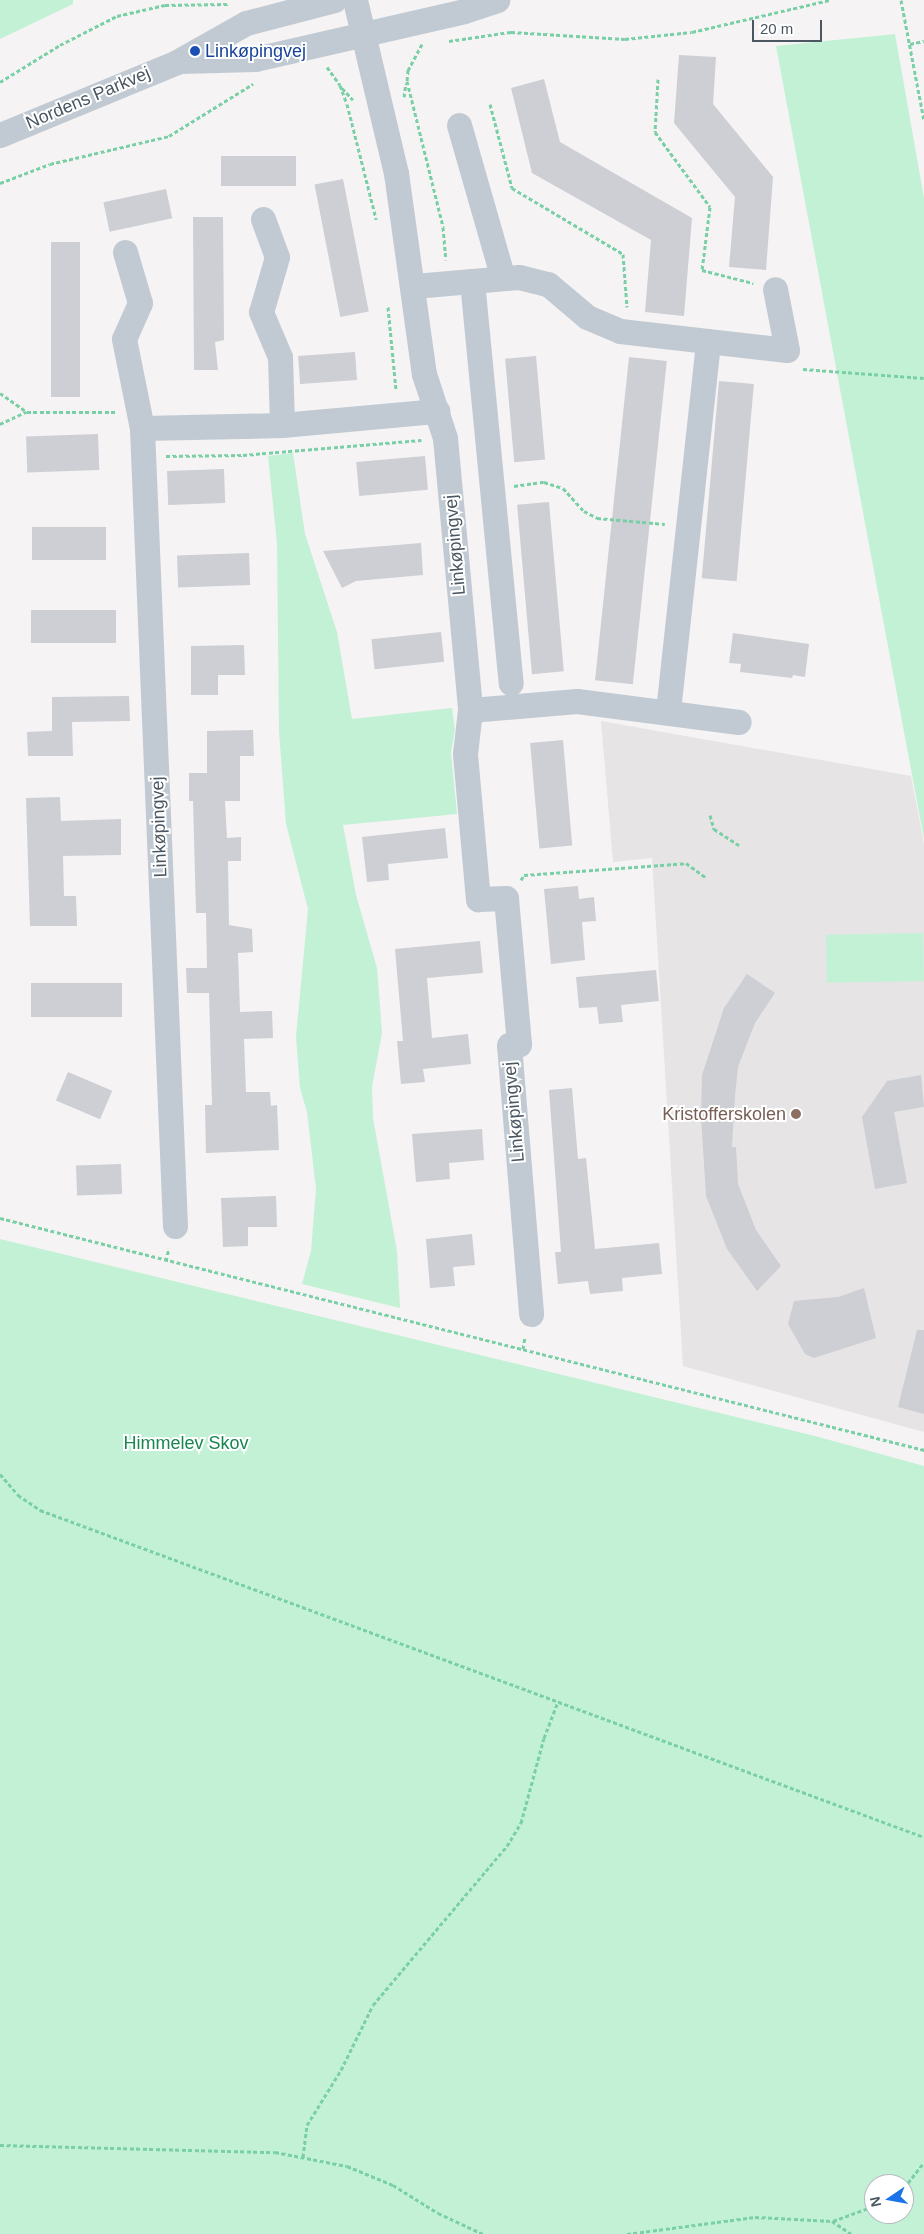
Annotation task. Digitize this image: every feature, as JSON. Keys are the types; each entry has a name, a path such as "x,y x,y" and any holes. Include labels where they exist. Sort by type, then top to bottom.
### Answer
{"street":[{"name":"Nordens Parkvej","path":"0,135 177,62 246,23 334,0"},
{"name":"Linkøpingvej","path":"355,0 396,173 414,286 424,374 445,438 470,710 465,754 478,899 506,898 519,1044 509,1045 531,1314"},
{"name":"Nordens Parkvej","path":"177,62 256,59 364,44 497,0"},
{"path":"459,125 503,278"},
{"path":"263,219 277,257 261,312 280,357 282,425"},
{"name":"Linkøpingvej","path":"125,252 140,303 124,339 142,428 144,456 175,1226"},
{"path":"414,286 519,277 548,284 587,317 620,331 787,350 776,289"},
{"path":"460,282 492,488 511,683"},
{"path":"668,711 708,341"},
{"path":"142,428 282,425 437,412"},
{"path":"470,710 577,701 668,711 739,722"}],"path":[{"path":"440,43 511,32 634,38 692,32 829,0"},
{"path":"901,0 924,121"},
{"path":"0,82 60,45 117,16 165,6 235,4"},
{"path":"910,44 924,41"},
{"path":"364,44 324,62 340,85 378,226"},
{"path":"413,47 431,44"},
{"path":"422,45 408,70 407,81 443,227 460,282"},
{"path":"658,79 655,132 710,207 702,270 776,289"},
{"path":"0,183 50,164 169,136 255,82"},
{"path":"490,104 512,188 623,254 627,312"},
{"path":"388,304 400,442"},
{"path":"0,393 27,412"},
{"path":"0,424 27,412 117,412 142,428"},
{"path":"144,456 243,455 445,438"},
{"path":"492,488 544,482 563,488 584,511 597,518 688,526"},
{"path":"710,815 714,829 740,845"},
{"path":"506,898 524,875 686,863 705,876"},
{"path":"0,1218 924,1450"},
{"path":"0,1474 18,1495 40,1510 924,1837"},
{"path":"303,2157 307,2126 341,2070 373,2005 507,1846 521,1823 558,1702"},
{"path":"0,2144 275,2152 303,2157 347,2166 392,2185 438,2213 483,2234"},
{"path":"914,2175 924,2162"},
{"path":"627,2234 756,2218 832,2221 864,2210"},
{"path":"832,2221 851,2234"}],"shaded area":[{"name":"Kristofferskolen","path":"601,721 911,776 924,844 924,1432 683,1366 652,858 613,862"}],"green space":[{"path":"0,0 73,0 73,4 0,39"},
{"path":"895,34 924,198 924,839 776,46"},
{"path":"293,453 305,534 337,632 352,719 452,708 455,730 451,752 457,814 343,825 356,895 377,968 382,1033 372,1087 373,1118 397,1251 400,1308 302,1284 311,1251 316,1189 307,1112 300,1088 296,1037 308,909 286,824 279,731 277,543 268,456"},
{"path":"923,933 924,981 827,983 826,935"},
{"name":"Himmelev Skov","path":"0,1239 815,1436 924,1466 924,2234 0,2234"}],"building":[{"path":"679,55 716,57 713,104 773,177 766,270 729,267 735,197 674,123"},
{"path":"544,79 560,142 692,218 684,316 645,312 651,240 532,173 511,88"},
{"path":"221,156 296,156 296,186 221,186"},
{"path":"343,179 369,312 340,317 315,185"},
{"path":"166,189 172,218 110,232 103,202"},
{"path":"193,217 223,217 224,340 215,342 218,370 194,370"},
{"path":"51,242 80,242 80,397 51,397"},
{"path":"355,352 357,380 300,384 298,356"},
{"path":"536,356 545,460 514,462 505,359"},
{"path":"629,357 667,361 633,684 595,680"},
{"path":"719,381 754,384 737,581 702,578"},
{"path":"98,434 99,470 27,472 26,437"},
{"path":"425,456 428,490 359,496 356,462"},
{"path":"224,469 225,503 168,505 167,471"},
{"path":"549,502 564,671 532,674 517,505"},
{"path":"32,527 106,527 106,560 32,560"},
{"path":"421,543 423,575 356,581 342,588 323,551"},
{"path":"249,553 250,585 178,587 177,556"},
{"path":"31,610 116,610 116,643 31,643"},
{"path":"441,632 444,662 375,669 371,639"},
{"path":"733,633 809,644 805,677 793,675 792,678 740,672 741,664 729,663"},
{"path":"244,645 245,675 218,675 218,695 191,695 191,646"},
{"path":"129,696 130,721 72,722 73,756 28,756 27,732 52,731 52,697"},
{"path":"253,730 254,756 240,756 240,801 225,801 227,838 241,837 241,861 228,861 229,925 252,929 253,952 238,953 240,1012 272,1011 273,1038 244,1039 246,1092 270,1092 271,1106 277,1105 279,1150 206,1153 205,1105 212,1105 209,993 187,993 186,968 207,968 206,913 196,913 193,801 189,801 189,773 207,773 207,731"},
{"path":"563,740 572,846 539,848 530,743"},
{"path":"60,797 61,821 121,819 121,855 63,856 64,896 76,896 77,926 30,926 26,798"},
{"path":"445,828 448,858 388,864 389,880 367,882 362,837"},
{"path":"578,886 579,899 594,897 596,921 582,922 585,960 551,964 544,889"},
{"path":"480,941 483,973 427,978 432,1038 468,1034 471,1064 423,1069 425,1082 401,1084 397,1041 403,1041 395,949"},
{"path":"656,970 659,1001 621,1005 623,1022 599,1024 597,1007 579,1008 576,977"},
{"path":"747,974 775,993 755,1023 738,1067 735,1096 732,1147 736,1147 738,1184 756,1230 781,1266 757,1291 727,1249 706,1196 701,1116 702,1075 724,1008"},
{"path":"31,983 122,983 122,1017 31,1017"},
{"path":"68,1072 112,1091 100,1119 56,1101"},
{"path":"921,1075 924,1107 894,1112 907,1183 875,1189 862,1117 887,1081"},
{"path":"572,1088 578,1159 586,1158 595,1249 659,1243 662,1274 622,1278 623,1291 590,1294 588,1281 558,1284 555,1252 561,1252 549,1090"},
{"path":"482,1129 484,1160 449,1163 450,1179 416,1182 412,1134"},
{"path":"121,1164 122,1194 77,1196 76,1166"},
{"path":"276,1196 277,1227 248,1227 248,1246 223,1247 221,1198"},
{"path":"472,1234 475,1265 453,1267 455,1286 430,1288 426,1239"},
{"path":"864,1288 876,1338 814,1358 805,1354 788,1324 794,1301 838,1297"},
{"path":"917,1330 924,1330 924,1414 898,1407"}],"place":[{"name":"Linkøpingvej","path":"195,51"},
{"name":"Kristofferskolen","path":"796,1114"}]}
